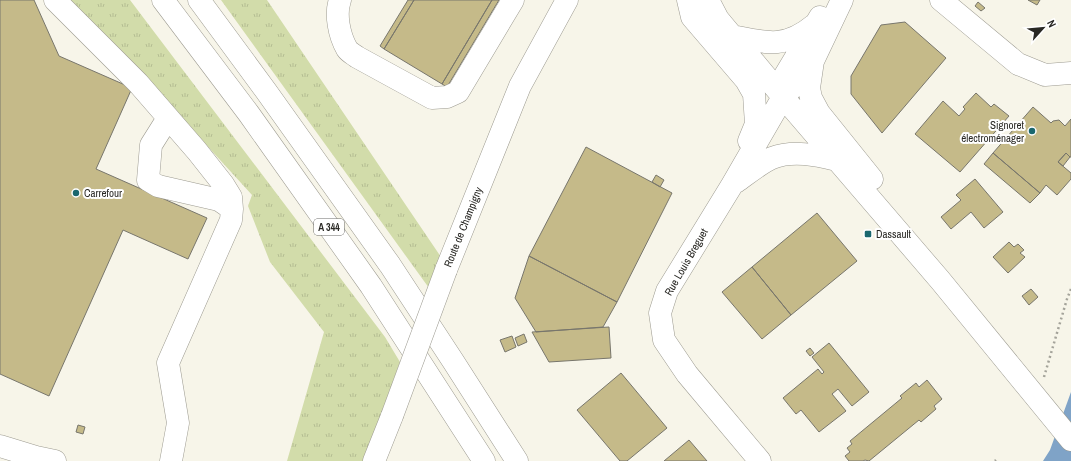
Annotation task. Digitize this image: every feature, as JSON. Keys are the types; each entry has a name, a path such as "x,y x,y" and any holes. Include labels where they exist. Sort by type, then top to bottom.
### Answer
{"main road":[{"path":"55,0 138,83 197,151 223,184 230,197 232,209 231,220 168,363 178,423 171,461"},
{"name":"A 344","path":"163,0 249,114 371,286 484,461"},
{"name":"A 344","path":"199,0 390,265 453,360 517,461"},
{"path":"340,0 338,7 340,33 348,50 357,57 432,98 447,97 458,92 513,0"},
{"name":"Route de Champigny","path":"374,461 446,270 520,86 567,0"},
{"path":"689,0 713,9 732,36 940,280 1071,440"},
{"path":"689,0 692,17 746,80 754,94 756,124 752,136 738,162 732,185"},
{"path":"783,97 782,84 784,77 831,0"},
{"path":"783,97 813,62 842,0"},
{"path":"941,0 1018,64 1045,75 1071,73"},
{"path":"732,36 755,41 775,43 789,40 802,34 818,21"},
{"path":"813,62 809,88 811,98 819,112 873,180 882,213"},
{"name":"Rue Louis Breguet","path":"760,461 687,374 664,340 660,313 667,291 732,185 783,97"},
{"path":"168,118 151,145 148,180 158,186 219,200 232,209"},
{"path":"732,185 771,158 783,155 810,154 837,160"},
{"path":"0,446 55,461"}],"path":[{"path":"1043,380 1071,289"}],"green space":[{"path":"67,0 130,0 385,337 400,362 364,461 287,461 324,332 270,262 248,206 252,195 148,81"},
{"path":"221,0 267,0 441,257 429,288"}],"water":[{"path":"1071,392 1071,461 1043,461 1050,450"}],"building":[{"name":"Carrefour","path":"0,0 34,0 59,56 132,88 96,169 207,218 188,259 123,230 49,396 0,374"},
{"path":"408,0 414,0 384,49 380,46"},
{"path":"414,0 492,0 442,84 384,49"},
{"path":"492,0 499,0 447,87 442,84"},
{"path":"1028,0 1040,0 1037,5"},
{"path":"978,2 985,8 981,11 975,6"},
{"path":"905,22 946,58 882,133 851,94 851,76 881,25"},
{"path":"976,93 991,107 994,104 1009,116 960,172 915,134 943,101 959,116 965,109 963,107"},
{"path":"1033,107 1051,123 1059,120 1065,126 1071,119 1071,157 1066,153 1058,162 1071,173 1071,179 1057,195 1046,185 1040,193 993,153"},
{"path":"586,147 672,193 617,302 529,256"},
{"path":"993,153 1040,193 1030,203 984,164"},
{"path":"1066,153 1070,157 1063,166 1058,162"},
{"path":"656,175 664,180 660,187 652,182"},
{"path":"975,179 1003,212 984,228 971,212 951,229 941,217 961,200 956,195"},
{"path":"817,213 857,261 791,315 752,267"},
{"path":"1009,242 1014,247 1018,244 1024,250 1020,253 1025,257 1008,273 993,257"},
{"path":"529,256 617,302 603,327 536,332 515,298"},
{"path":"752,267 791,315 762,339 722,292"},
{"path":"1031,289 1038,297 1029,305 1022,296"},
{"path":"609,327 611,358 549,362 532,332"},
{"path":"524,334 527,342 518,346 515,338"},
{"path":"512,336 516,347 505,352 500,340"},
{"path":"829,343 869,392 852,406 838,389 832,394 846,411 819,432 801,410 796,414 783,398 818,369 822,374 824,372 812,357"},
{"path":"810,348 814,353 810,356 806,351"},
{"path":"621,373 667,428 627,461 620,461 577,410"},
{"path":"927,380 942,399 934,406 936,409 921,422 919,420 869,461 849,461 845,456 850,452 847,448 852,444 850,441 902,398 900,396 916,383 919,387"},
{"path":"78,425 85,427 83,434 76,432"},
{"path":"689,440 707,461 664,461"}],"place":[{"name":"Signoret électroménager","path":"1032,131"},
{"name":"Carrefour","path":"76,193"},
{"name":"Dassault","path":"868,234"}]}
